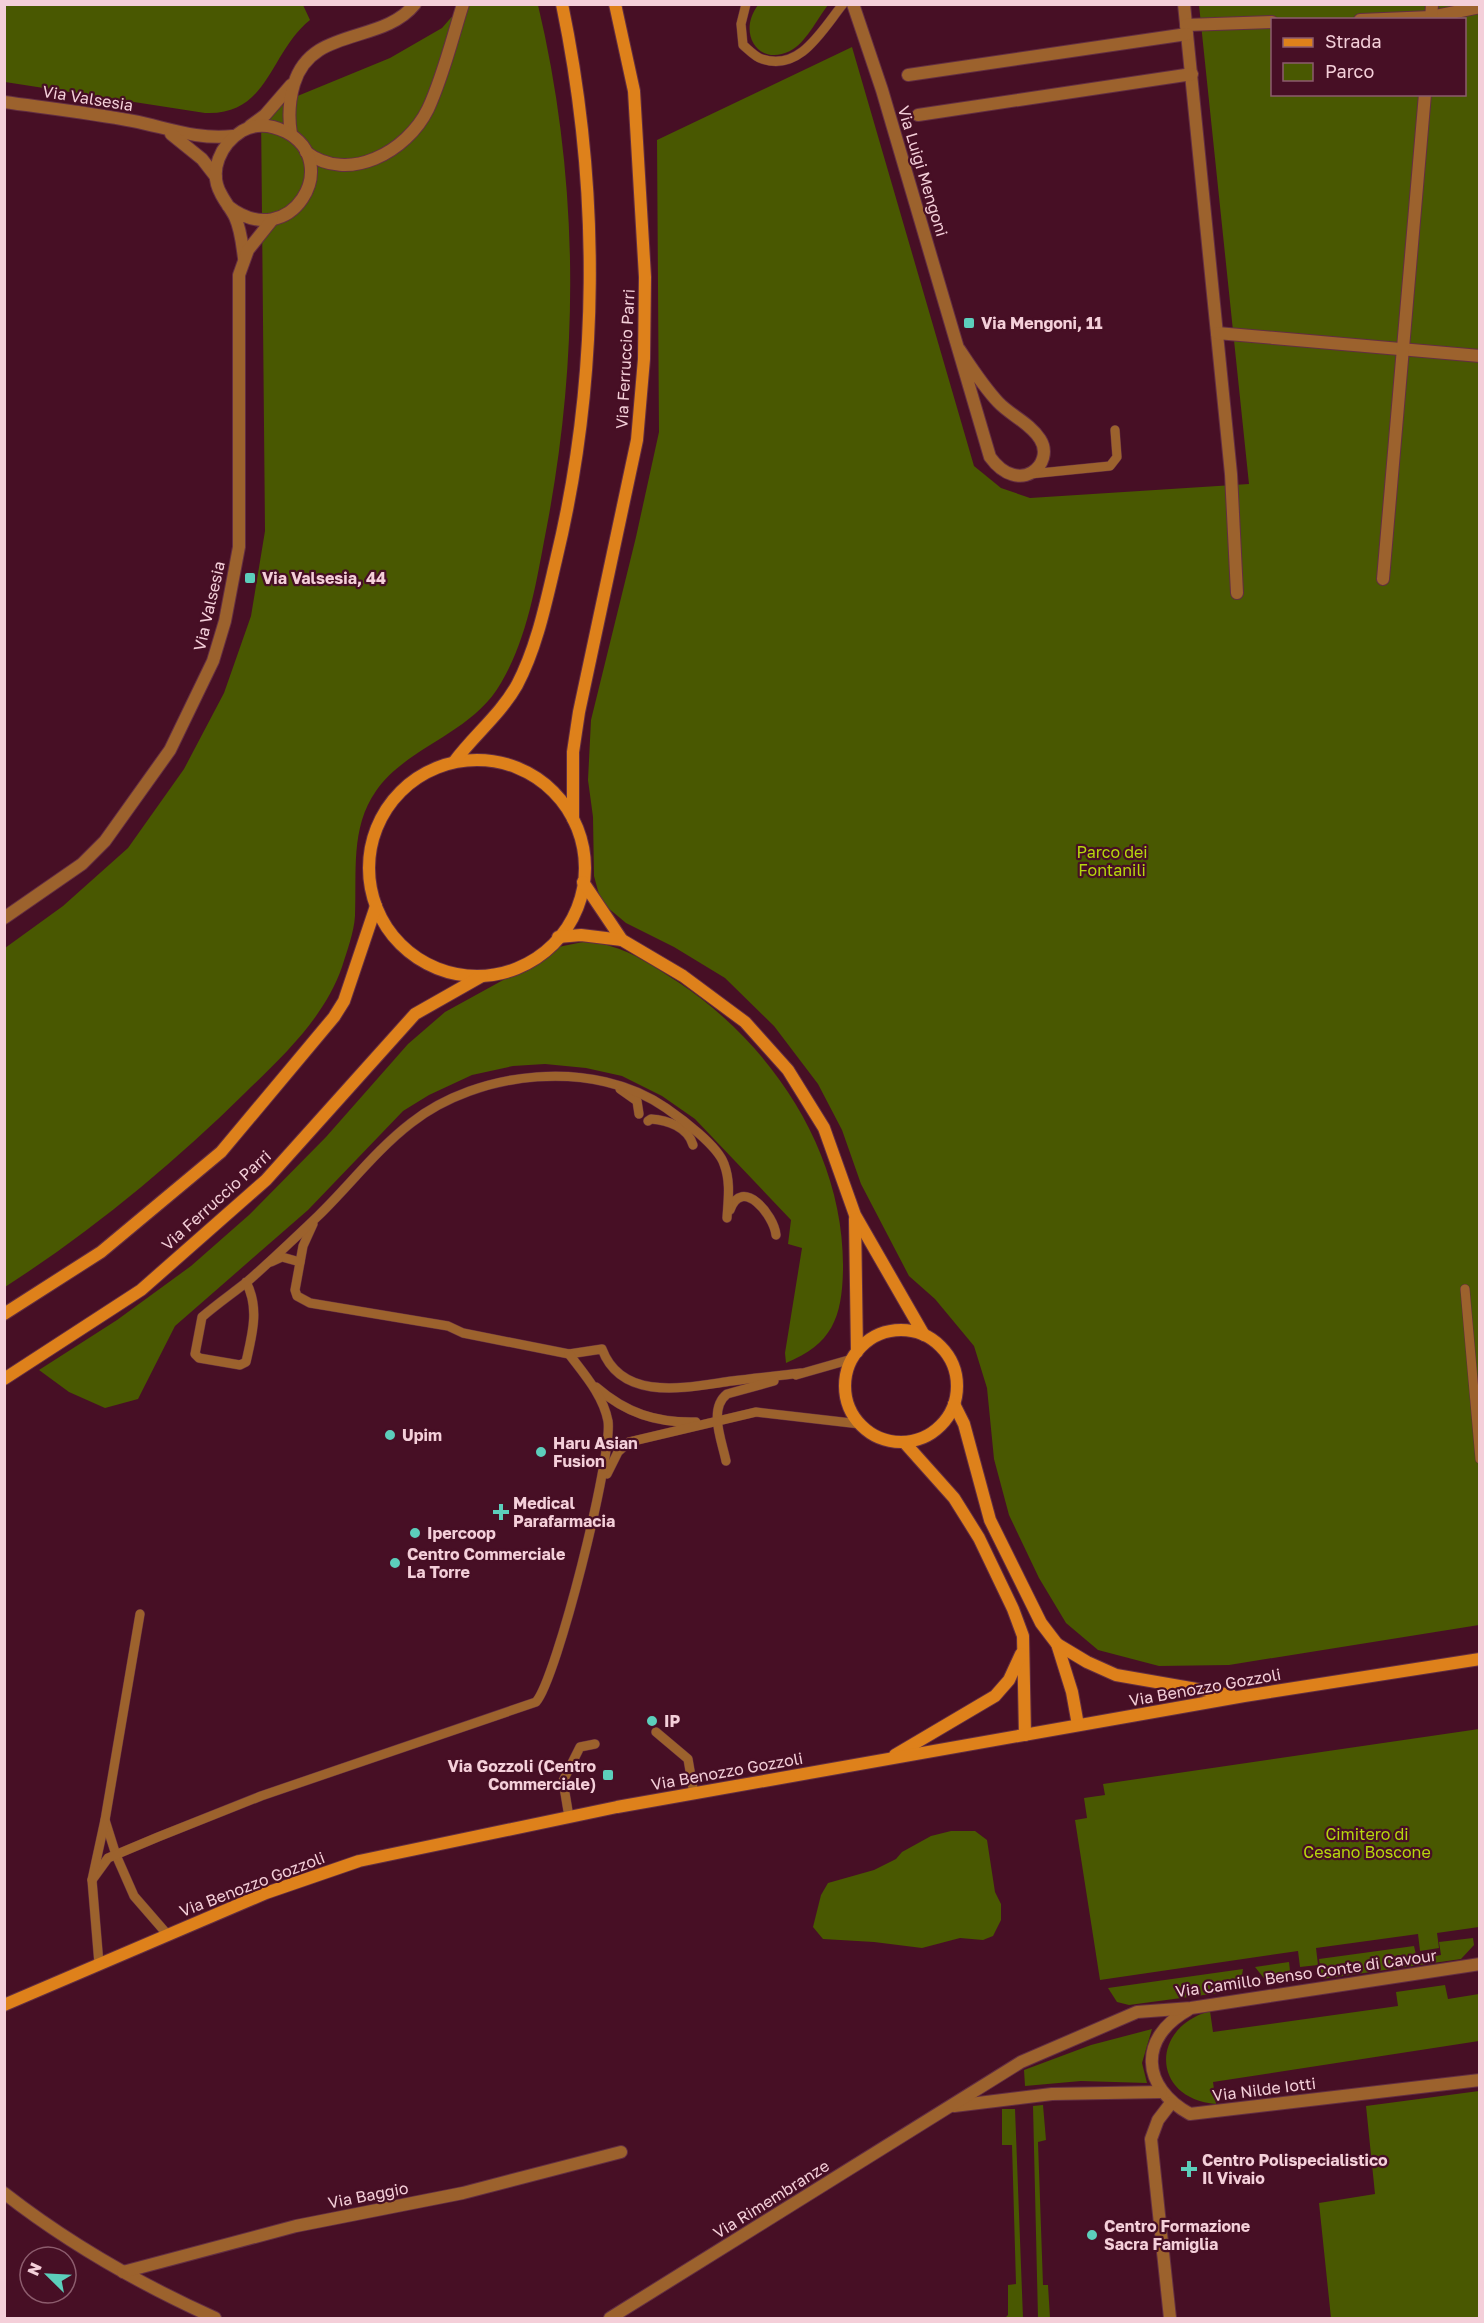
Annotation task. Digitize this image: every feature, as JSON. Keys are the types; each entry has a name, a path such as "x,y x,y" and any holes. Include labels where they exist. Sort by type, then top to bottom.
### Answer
{"street":[{"path":"247,128 270,126 291,134 289,109 295,80 309,57 321,47 395,21 415,4"},
{"path":"305,152 320,163 355,165 380,155 408,136 428,108 463,4"},
{"name":"Via Ferruccio Parri","path":"454,762 470,741 498,715 526,666 561,541 577,449 588,336 589,210 580,107 562,4"},
{"name":"Via Ferruccio Parri","path":"573,819 573,752 638,440 644,358 643,234 634,91 615,4"},
{"name":"Via Luigi Mengoni","path":"853,4 990,457 1006,473 1023,477 1030,474 1040,465 1043,451 1041,440 999,403 959,349"},
{"path":"1184,4 1231,474 1238,594"},
{"path":"1384,18 1479,7"},
{"path":"908,75 1187,30 1271,22"},
{"path":"918,115 1192,74"},
{"name":"Via Valsesia","path":"4,918 82,864 105,841 170,750 213,661 225,621 239,547 238,290 243,258 241,234 219,192 216,177 220,155 234,136 265,115 295,80"},
{"path":"1383,579 1425,96"},
{"name":"Via Valsesia","path":"4,102 133,121 204,137 234,136"},
{"name":"Via Valsesia","path":"165,130 202,159 216,177"},
{"name":"Via Valsesia","path":"243,258 272,220 287,214 300,204 308,190 311,174 305,152 291,134"},
{"path":"228,206 241,216 256,220 272,220"},
{"path":"1217,333 1479,356"},
{"name":"Via Ferruccio Parri","path":"4,1379 141,1290 266,1180 416,1014 483,975 521,966 544,952 558,937 576,910 584,882 582,844 573,819 549,787 524,771 495,761 454,762 430,771 408,785 383,816 370,854 370,881 376,906 398,941 418,958 455,973 483,975"},
{"path":"584,882 622,940"},
{"name":"Via Ferruccio Parri","path":"4,1314 101,1252 221,1152 333,1018 344,1001 376,906"},
{"path":"558,937 581,935 622,940 683,976 745,1022 788,1070 824,1128 855,1215 924,1335"},
{"path":"854,1355 865,1343 884,1333 904,1330 924,1335 944,1349 954,1367 957,1388 950,1414 936,1430 918,1440 904,1442 883,1439 860,1424 852,1413 846,1393 845,1379 854,1355 855,1215"},
{"path":"954,1404 964,1424 990,1520 1041,1623 1057,1644 1072,1692 1078,1725"},
{"path":"904,1442 954,1498 979,1538 1013,1609 1023,1636 1025,1735"},
{"path":"1057,1644 1087,1662 1116,1675 1244,1696"},
{"path":"887,1759 995,1696 1009,1680 1024,1648"},
{"name":"Via Benozzo Gozzoli","path":"4,2005 266,1893 359,1861 569,1817 887,1759 1244,1696 1479,1659"},
{"name":"Via Camillo Benso Conte di Cavour","path":"1137,2012 1191,2008 1479,1964"},
{"name":"Via Nilde Iotti","path":"1191,2008 1169,2021 1155,2042 1152,2067 1161,2091 1171,2103 1190,2114 1479,2080"},
{"name":"Via Rimembranze","path":"610,2319 1026,2060 1137,2012"},
{"name":"Via Rimembranze","path":"950,2107 1052,2094 1161,2091"},
{"path":"1170,2319 1151,2139 1158,2120 1171,2103"},
{"name":"Via Baggio","path":"123,2272 296,2226 463,2193 621,2152"},
{"path":"4,2193 26,2210 123,2272 215,2319"}],"lane":[{"path":"746,4 741,24 743,45 760,59 785,62 802,54 843,4"},
{"path":"1030,474 1110,466 1117,457 1115,430"},
{"path":"246,1282 255,1312 246,1362 240,1365 199,1358 195,1354 202,1317 246,1282 318,1216 411,1122 462,1093 490,1084 527,1077 558,1076 616,1086 644,1095 678,1116 723,1161 729,1191 727,1218 732,1203 740,1197 747,1196 756,1201 770,1215 777,1235"},
{"path":"616,1086 637,1101 639,1114"},
{"path":"648,1121 651,1119 672,1123 692,1140 693,1145"},
{"path":"318,1216 307,1233 300,1262 295,1290 302,1300 448,1326 463,1334 569,1354 602,1348 613,1370 626,1380 650,1386 680,1388 801,1373"},
{"path":"266,1264 282,1257 300,1262"},
{"path":"1465,1289 1479,1459"},
{"path":"569,1354 604,1394 640,1416 674,1423 717,1420"},
{"path":"726,1461 717,1420 718,1404 727,1394 854,1355"},
{"path":"592,1383 604,1409 608,1427 601,1490"},
{"path":"92,1880 108,1858 261,1796 536,1702 547,1684 601,1490 618,1452 629,1442 756,1412 860,1424"},
{"path":"99,1964 92,1880 105,1820 140,1614"},
{"path":"656,1732 688,1758 694,1794"},
{"path":"569,1817 563,1782 580,1747 595,1744"},
{"path":"105,1820 116,1855 134,1896 167,1934"}],"green space":[{"path":"5,5 303,5 310,20 285,49 256,94 243,104 226,111 205,113 5,82"},
{"path":"462,5 538,5 552,70 568,201 569,333 565,399 557,465 542,551 530,609 518,647 501,683 489,700 457,728 405,762 376,791 368,805 358,835 355,916 350,942 342,967 325,1003 302,1035 218,1119 160,1171 100,1220 5,1287 5,948 63,906 128,848 184,769 224,693 251,616 265,531 261,111 390,58 442,28"},
{"path":"758,5 828,5 801,42 790,51 779,55 760,51 750,36 752,16"},
{"name":"Parco dei Fontanili","path":"1199,5 1479,5 1479,1625 1229,1665 1159,1666 1098,1650 1066,1623 1039,1578 1009,1515 994,1459 987,1388 974,1346 935,1299 909,1276 861,1184 842,1130 818,1084 774,1026 725,978 674,947 626,923 601,902 594,876 593,817 588,780 591,720 659,432 657,140 852,47 974,466 1001,488 1030,498 1249,484"},
{"path":"583,942 619,949 654,966 712,1008 744,1037 772,1070 797,1106 817,1145 831,1185 840,1227 843,1270 837,1316 824,1338 814,1347 802,1356 786,1363 785,1353 802,1248 788,1244 791,1220 695,1119 662,1096 622,1076 586,1068 545,1064 513,1066 472,1075 429,1095 403,1111 308,1210 175,1326 138,1399 105,1408 69,1392 39,1370 117,1320 191,1266 249,1215 326,1137 408,1044 445,1012 558,947"},
{"name":"Cimitero di Cesano Boscone","path":"1479,1729 1479,1927 1437,1933 1439,1948 1420,1951 1418,1934 1316,1948 1318,1965 1300,1967 1298,1951 1100,1980 1075,1820 1087,1818 1084,1798 1105,1795 1103,1784"},
{"path":"951,1831 975,1831 987,1840 995,1892 1001,1904 1001,1920 993,1936 983,1940 960,1938 922,1948 823,1939 813,1927 821,1895 828,1883 874,1870 896,1859 902,1852 931,1836"},
{"path":"1473,1938 1474,1945 1461,1959 1322,1979 1319,1959 1414,1946 1417,1959 1441,1955 1439,1942"},
{"path":"1289,1962 1291,1980 1267,1982 1255,1967"},
{"path":"1243,1969 1241,1981 1226,1992 1129,2005 1117,2002 1108,1988"},
{"path":"1445,1985 1448,1999 1479,1994 1479,2041 1213,2082 1216,2104 1195,2099 1179,2090 1170,2077 1166,2062 1168,2047 1176,2032 1190,2020 1210,2011 1213,2032 1398,2006 1396,1992"},
{"path":"1152,2029 1142,2063 1147,2083 1081,2081 1025,2086 1024,2070 1091,2045"},
{"path":"1479,2091 1479,2318 1331,2318 1319,2203 1375,2194 1366,2106"},
{"path":"1043,2105 1046,2140 1038,2142 1043,2285 1048,2285 1050,2318 1038,2318 1033,2106"},
{"path":"1002,2109 1015,2109 1023,2318 1005,2318 1008,2315 1008,2285 1016,2284 1012,2145 1002,2145"}],"place":[{"name":"Via Mengoni, 11","path":"969,323"},
{"name":"Via Valsesia, 44","path":"250,578"},
{"name":"Upim","path":"390,1435"},
{"name":"Haru Asian Fusion","path":"541,1452"},
{"name":"Medical Parafarmacia","path":"501,1512"},
{"name":"Ipercoop","path":"415,1533"},
{"name":"Centro Commerciale La Torre","path":"395,1563"},
{"name":"IP","path":"652,1721"},
{"name":"Via Gozzoli (Centro Commerciale)","path":"608,1775"},
{"name":"Centro Polispecialistico Il Vivaio","path":"1189,2169"},
{"name":"Centro Formazione Sacra Famiglia","path":"1092,2235"}]}
